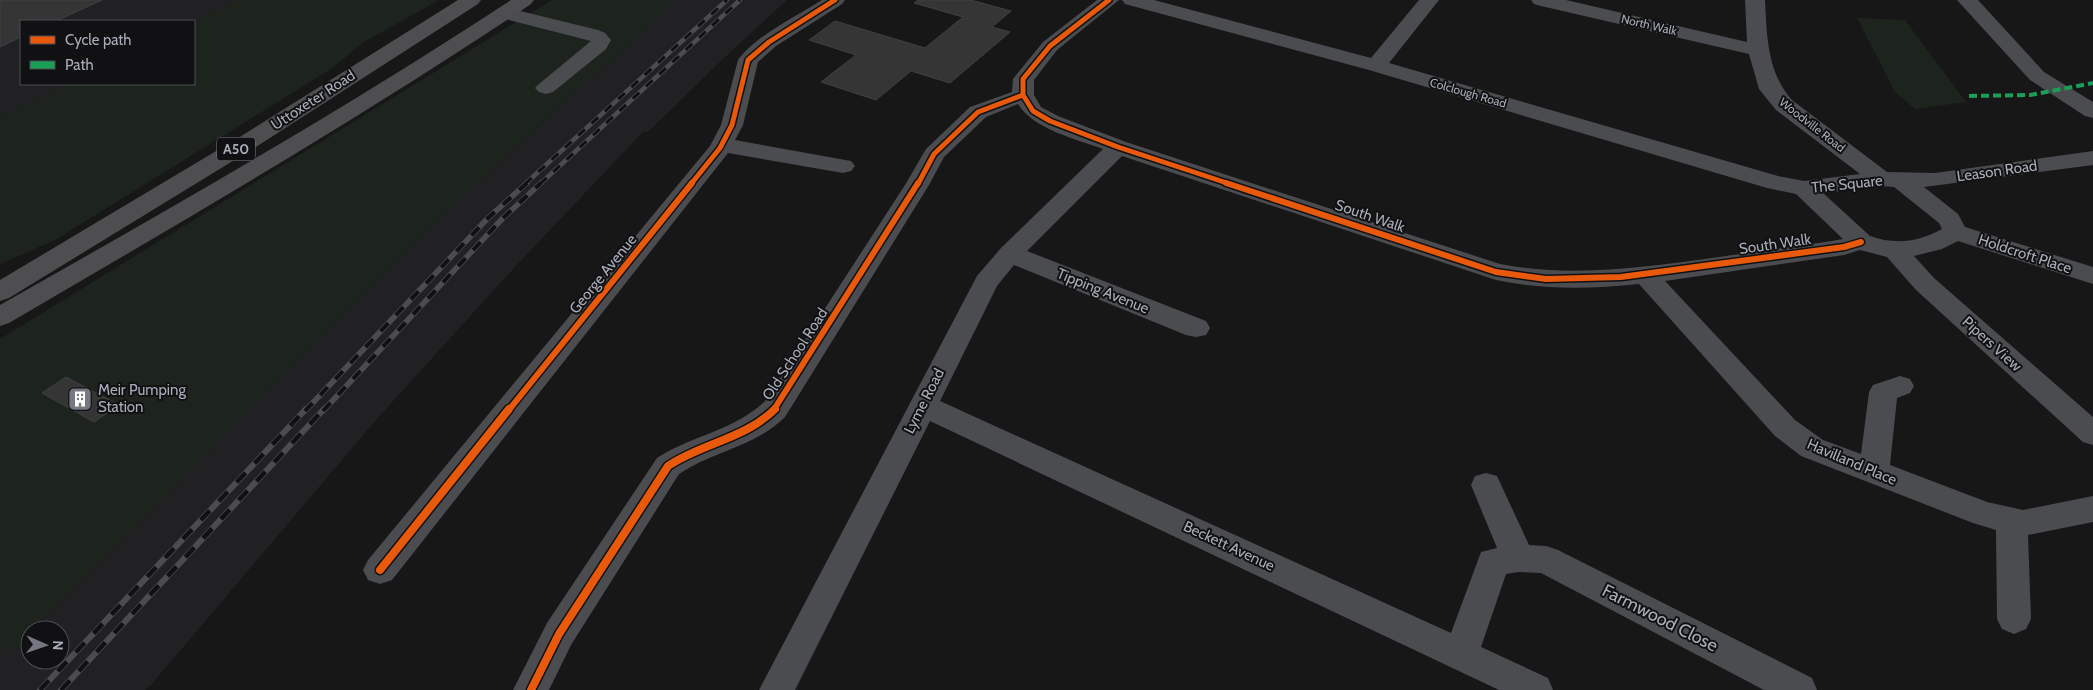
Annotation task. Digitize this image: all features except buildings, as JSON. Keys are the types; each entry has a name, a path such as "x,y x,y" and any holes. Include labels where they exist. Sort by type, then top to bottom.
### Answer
{"highway":[{"name":"Uttoxeter Road","path":"0,292 251,140 471,0"},
{"path":"0,317 80,269 251,172 441,56 496,12 524,0"},
{"path":"0,288 35,272"}],"street":[{"name":"George Avenue","path":"380,570 722,145 732,125 748,60 768,42 835,0"},
{"path":"1023,95 1023,79 1050,46 1108,0"},
{"name":"Colclough Road","path":"1132,0 1376,66 1775,183 1804,188"},
{"path":"1376,66 1429,0"},
{"name":"North Walk","path":"1541,0 1758,50"},
{"name":"Woodville Road","path":"1756,0 1758,50 1770,90 1784,105 1891,179"},
{"path":"1967,0 2037,76 2093,111"},
{"path":"496,12 590,34 601,40 600,45 546,88"},
{"name":"South Walk","path":"1023,95 1033,111 1050,121 1118,147 1512,276 1569,280 1645,275 1844,247 1861,242"},
{"name":"Old School Road","path":"531,690 559,634 668,466 682,455 745,432 762,422 775,408 912,193 934,154 978,112 1023,95"},
{"path":"722,145 843,166"},
{"name":"Lyme Road","path":"776,690 986,282 1010,254 1118,147"},
{"name":"Leason Road","path":"1891,179 1935,180 2093,158"},
{"name":"The Square","path":"1891,179 1949,219 1956,232 1931,245 1895,250 1882,249 1861,242 1804,188 1891,179"},
{"name":"Holdcroft Place","path":"1956,232 2093,276"},
{"name":"Pipers View","path":"1895,250 1925,284 2093,434"},
{"name":"Tipping Avenue","path":"1010,254 1196,328"},
{"name":"Havilland Place","path":"1645,275 1785,428 1812,448 1984,514 2023,523 2093,509"},
{"path":"1874,472 1883,392 1900,386"},
{"name":"Beckett Avenue","path":"922,405 1535,690"},
{"path":"1486,485 1518,558"},
{"path":"2012,520 2014,619"},
{"name":"Farmwood Close","path":"1461,654 1493,562 1518,558 1546,560 1799,690"}],"shaded area":[{"path":"0,0 237,0 195,21 20,20 20,85 66,85 0,117"},
{"path":"237,0 439,0 364,42 331,69 55,240 0,264 0,117 66,85 195,85 195,21"},
{"path":"552,0 676,0 636,39 571,95 411,246 43,620 20,620 20,644 11,653 0,644 0,339"},
{"path":"676,0 787,0 648,132 643,132 513,269 376,420 151,685 145,690 0,690 0,644 11,652 20,643 20,670 70,670 70,620 43,620 411,246 571,95 636,39"},
{"path":"1857,18 1905,20 1966,102 1915,109 1895,92"}],"railway":[{"path":"525,184 727,0"},
{"path":"540,184 740,0"},
{"path":"305,411 488,218 527,183"},
{"path":"323,411 503,218 541,183"},
{"path":"40,690 306,409"},
{"path":"61,690 324,409"}],"marked path":[{"path":"1969,96 2030,95 2093,83"}],"cycle path":[{"path":"380,570 720,148 732,125 748,60 769,42 835,0"},
{"path":"1109,0 1050,46 1023,79 1023,95 1033,111 1050,121 1118,147 1496,272 1521,277 1571,280 1647,275 1844,247 1861,242"},
{"path":"531,690 559,634 668,466 695,451 748,430 761,422 775,409 917,185 934,154 978,112 1023,95"}],"place":[{"name":"Meir Pumping Station","path":"80,399"}]}
